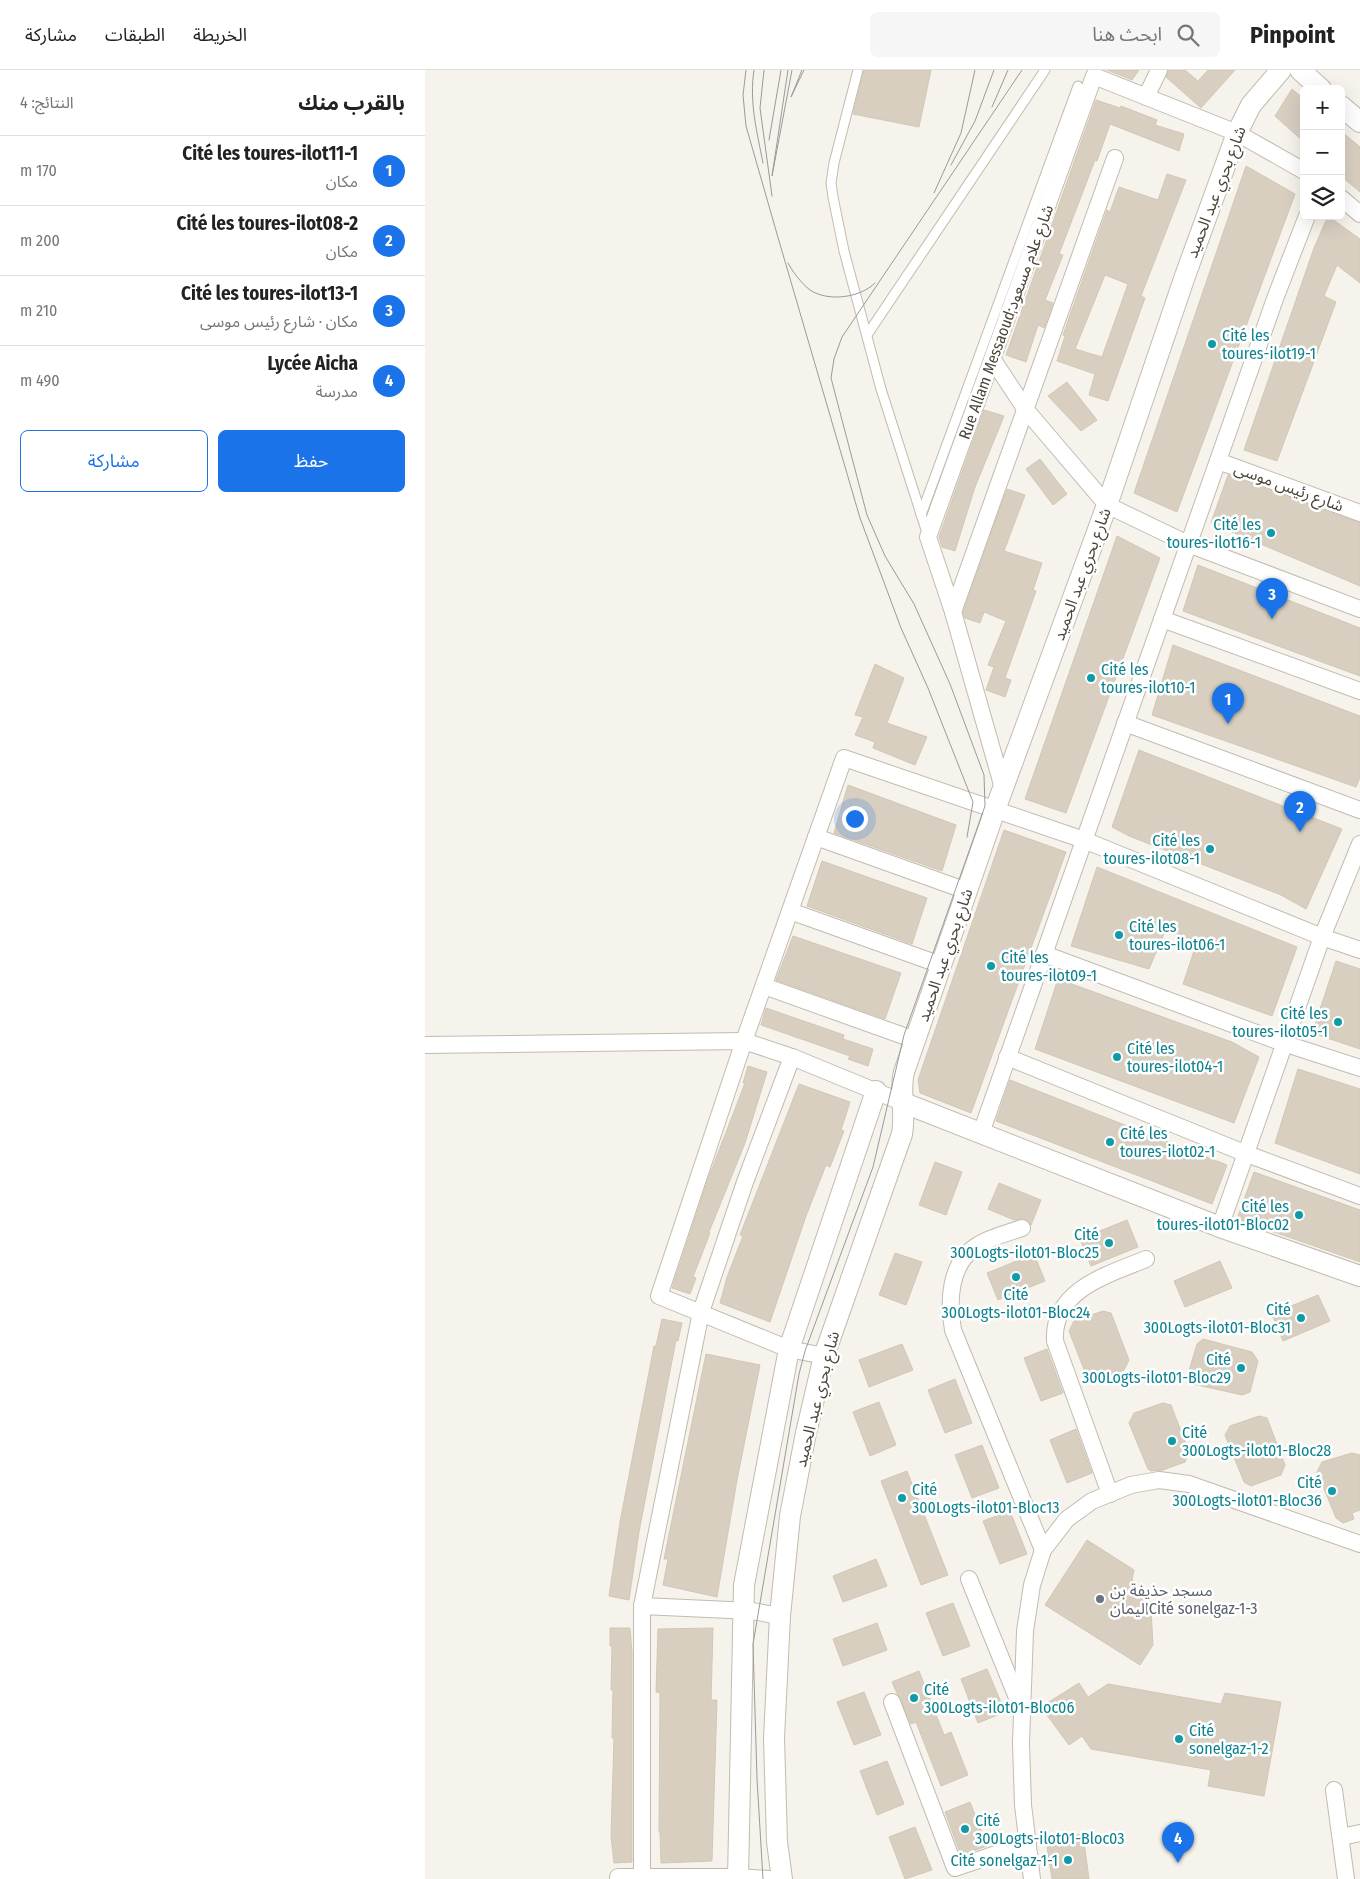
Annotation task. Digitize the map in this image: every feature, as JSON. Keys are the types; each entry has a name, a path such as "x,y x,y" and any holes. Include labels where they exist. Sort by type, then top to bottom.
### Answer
{"street":[{"path":"1146,97 1159,70"},
{"name":"شارع بحري عبد الحميد","path":"782,1879 777,1842 774,1776 780,1616 790,1516 805,1433 824,1356 902,1134 905,1119 901,1084 995,810 1107,505 1185,276 1237,133 1251,105 1281,70"},
{"path":"1300,70 1317,85"},
{"name":"Rue Allam Messaoud;شارع علام مسعود","path":"928,537 1095,73 1146,97 1237,133 1300,169"},
{"path":"1345,109 1360,122"},
{"path":"953,612 1115,158"},
{"path":"1345,201 1360,214"},
{"path":"981,1134 1276,296 1305,220"},
{"path":"993,360 1026,410 1107,505 1188,544 1360,609"},
{"name":"شارع رئيس موسى","path":"1218,461 1360,513"},
{"path":"928,537 953,612 1003,788"},
{"path":"1162,619 1360,691"},
{"path":"1125,724 1360,810"},
{"path":"824,1356 789,1349 659,1296 744,1041 844,758 1084,840 1322,937 1360,950"},
{"path":"816,837 967,891"},
{"path":"1220,1227 1247,1154 1283,1043 1322,937 1360,844"},
{"path":"790,911 941,965"},
{"path":"1044,954 1283,1043 1360,1068"},
{"path":"764,986 915,1040"},
{"path":"425,1045 744,1041 792,1057 981,1134 1220,1227 1360,1276"},
{"path":"642,1878 642,1606 701,1312 745,1182 792,1057"},
{"path":"1007,1057 1247,1154 1360,1196"},
{"path":"737,1878 744,1585 789,1349 876,1091"},
{"path":"1022,1228 978,1245 967,1255 953,1280 949,1294 950,1311 953,1330 1043,1550"},
{"path":"1110,1494 1055,1341 1054,1328 1061,1310 1073,1294 1092,1281 1146,1259"},
{"path":"1032,1879 1023,1805 1022,1711 1025,1630 1032,1585 1043,1550 1067,1519 1092,1501 1131,1486 1159,1480 1189,1484 1360,1544"},
{"path":"969,1579 1022,1711"},
{"path":"642,1606 752,1611 780,1616"},
{"path":"892,1702 955,1868 1028,1843"},
{"path":"1334,1790 1346,1879"},
{"path":"1341,1837 1360,1834"},
{"path":"618,1877 769,1879"}],"lane":[{"path":"858,70 834,163 831,183 844,251 867,335 928,537"},
{"path":"867,335 1045,70"},
{"path":"921,515 1078,86"}],"building":[{"path":"864,70 931,70 919,127 853,114"},
{"path":"1107,70 1139,70 1132,80"},
{"path":"1169,70 1185,70 1198,81 1208,70 1235,70 1201,108 1166,77"},
{"path":"1292,89 1300,96 1300,138 1275,116"},
{"path":"1096,100 1120,108 1121,106 1157,120 1155,125 1184,134 1179,151 1110,124 1059,254 1063,255 1045,300 1053,303 1044,328 1038,325 1026,362 1006,355"},
{"path":"1345,134 1360,147 1360,192 1345,179"},
{"name":"Cité les toures-ilot19-1","path":"1246,166 1295,194 1177,512 1134,493"},
{"path":"1167,174 1186,180 1141,296 1145,298 1108,401 1089,395 1095,374 1057,361 1065,336 1063,335 1107,210 1110,212 1119,187 1158,200","holes":["1105,275 1128,284 1102,357 1075,349"]},
{"path":"1326,220 1334,220 1360,239 1360,283 1337,265 1324,296 1336,302 1277,461 1244,450 1314,248"},
{"path":"1067,382 1097,420 1081,431 1048,396"},
{"path":"984,410 1004,416 975,487 955,551 942,547 939,537"},
{"path":"1040,459 1067,494 1053,505 1026,469"},
{"name":"Cité les toures-ilot16-1","path":"1228,475 1360,523 1360,586 1211,523"},
{"path":"1007,489 1025,495 1004,551 1042,563 1033,590 1036,591 1005,678 1011,680 1005,697 986,690 994,667 988,665 1006,621 984,612 980,623 965,618 963,612"},
{"name":"Cité les toures-ilot10-1","path":"1117,536 1160,558 1066,813 1025,799"},
{"path":"1198,565 1360,628 1360,676 1183,611"},
{"path":"1173,645 1360,716 1360,777 1356,787 1152,715"},
{"path":"875,664 904,678 887,723 927,737 915,765 873,748 875,742 855,735 863,717 855,715"},
{"path":"1139,750 1342,829 1306,909 1281,895 1129,836 1112,827"},
{"path":"848,785 956,825 942,871 834,833"},
{"name":"Cité les toures-ilot09-1","path":"1004,830 1066,852 971,1113 920,1093 918,1080"},
{"path":"822,861 927,898 912,944 807,906"},
{"name":"Cité les toures-ilot06-1","path":"1097,867 1297,947 1272,1016 1183,984 1197,942 1166,929 1149,969 1071,946"},
{"path":"793,936 901,973 885,1019 776,980"},
{"name":"Cité les toures-ilot05-1","path":"1336,961 1360,969 1360,1049 1312,1033"},
{"name":"Cité les toures-ilot04-1","path":"1058,979 1232,1042 1259,1057 1234,1123 1035,1049"},
{"path":"766,1008 844,1035 843,1039 873,1049 868,1066 848,1059 850,1056 761,1025"},
{"path":"748,1066 767,1072 745,1143 693,1277 696,1278 690,1294 672,1288 708,1179 745,1083 743,1083"},
{"path":"1298,1069 1360,1089 1360,1174 1275,1143"},
{"name":"Cité les toures-ilot02-1","path":"1010,1080 1227,1165 1212,1204 996,1121"},
{"path":"799,1084 850,1102 841,1130 844,1131 830,1167 826,1165 806,1216 770,1322 720,1303 727,1277 743,1236 740,1235"},
{"path":"935,1162 962,1172 946,1215 919,1205"},
{"name":"Cité les toures-ilot01-Bloc02","path":"1254,1172 1360,1210 1360,1262 1237,1219"},
{"path":"999,1183 1041,1200 1031,1225 1024,1218 1014,1220 988,1209"},
{"name":"Cité 300Logts-ilot01-Bloc25","path":"1127,1220 1138,1247 1091,1266 1080,1239"},
{"path":"895,1253 922,1262 906,1305 879,1295"},
{"name":"Cité 300Logts-ilot01-Bloc24","path":"1034,1254 1045,1281 998,1300 987,1273"},
{"path":"1220,1261 1232,1288 1185,1307 1174,1281"},
{"name":"Cité 300Logts-ilot01-Bloc31","path":"1318,1295 1330,1321 1283,1341 1272,1314"},
{"path":"1103,1311 1111,1313 1129,1360 1124,1370 1095,1382 1087,1377 1069,1331 1074,1321"},
{"path":"662,1319 682,1323 678,1341 676,1340 639,1532 629,1600 609,1596 620,1522 654,1346 656,1346"},
{"name":"Cité 300Logts-ilot01-Bloc29","path":"1203,1339 1252,1352 1258,1361 1250,1392 1242,1395 1193,1384 1188,1374 1197,1344"},
{"path":"902,1344 913,1370 869,1387 859,1360"},
{"path":"1047,1349 1063,1393 1041,1401 1024,1358"},
{"path":"706,1354 760,1365 737,1480 717,1597 663,1585 668,1559 664,1559"},
{"path":"955,1379 972,1423 945,1433 928,1390"},
{"path":"879,1402 896,1445 870,1456 853,1412"},
{"name":"Cité 300Logts-ilot01-Bloc28","path":"1163,1403 1171,1405 1189,1452 1185,1462 1163,1470 1151,1471 1148,1469 1129,1423 1134,1413"},
{"path":"1259,1416 1267,1418 1285,1465 1281,1475 1251,1486 1244,1482 1225,1435 1230,1426"},
{"path":"1076,1429 1092,1473 1067,1483 1050,1440"},
{"path":"982,1445 999,1488 972,1498 955,1455"},
{"name":"Cité 300Logts-ilot01-Bloc36","path":"1352,1453 1360,1455 1360,1510 1352,1513 1354,1519 1343,1523 1336,1518 1317,1472 1322,1462"},
{"path":"907,1471 948,1575 921,1585 881,1481"},
{"path":"1010,1511 1027,1554 1000,1564 983,1521"},
{"name":"مسجد حذيفة بن اليمانCité sonelgaz-1-3","path":"1087,1540 1134,1570 1132,1580 1150,1593 1153,1645 1140,1665 1045,1605"},
{"path":"876,1559 887,1586 843,1602 833,1576"},
{"path":"953,1603 970,1646 943,1656 926,1613"},
{"path":"877,1623 887,1650 843,1666 833,1639"},
{"path":"610,1628 630,1628 632,1652 632,1862 614,1863 611,1836 614,1738 612,1738 613,1690 611,1690 612,1646 610,1646"},
{"path":"713,1628 711,1700 717,1700 712,1861 661,1863 659,1832 660,1693 656,1692 658,1629"},
{"path":"987,1669 1005,1712 978,1723 961,1679"},
{"path":"919,1671 944,1735 951,1732 968,1775 941,1786 916,1722 911,1724 892,1682"},
{"name":"Cité sonelgaz-1-2","path":"1079,1683 1088,1697 1108,1684 1221,1704 1225,1693 1281,1702 1264,1796 1208,1786 1211,1770 1091,1749 1082,1736 1069,1745 1041,1707"},
{"path":"864,1692 881,1735 854,1745 837,1702"},
{"path":"887,1761 904,1804 877,1815 860,1771"},
{"name":"Cité 300Logts-ilot01-Bloc03","path":"970,1802 987,1846 961,1855 945,1812"},
{"path":"915,1827 932,1870 905,1879 889,1837"},
{"name":"Cité sonelgaz-1-1","path":"1083,1834 1089,1879 1052,1879 1046,1840"}],"tram line":[{"path":"746,70 743,95 746,126 777,234 860,518 901,628 928,688 973,802 967,837"},
{"path":"754,70 753,105 763,163"},
{"path":"764,70 760,108 772,196"},
{"path":"769,140 781,70"},
{"path":"788,70 772,176 792,70"},
{"path":"802,70 791,97 804,70"},
{"path":"934,193 961,133 975,70"},
{"path":"951,165 975,121 994,70"},
{"path":"992,107 1008,70"},
{"path":"763,1879 757,1779 753,1644 799,1374 805,1351 873,1167 904,1035 985,806 984,775 950,684 914,604 885,556 867,515 831,378 834,359 842,337 1022,70"},
{"path":"788,263 797,277 817,294 844,297 861,292 875,283"}],"place":[{"name":"Cité les toures-ilot19-1","path":"1212,344"},
{"name":"Cité les toures-ilot16-1","path":"1271,533"},
{"name":"Cité les toures-ilot13-1","path":"1272,619"},
{"name":"Cité les toures-ilot10-1","path":"1091,678"},
{"name":"Cité les toures-ilot11-1","path":"1228,724"},
{"name":"Cité les toures-ilot08-2","path":"1300,832"},
{"name":"Cité les toures-ilot08-1","path":"1210,849"},
{"name":"Cité les toures-ilot06-1","path":"1119,935"},
{"name":"Cité les toures-ilot09-1","path":"991,966"},
{"name":"Cité les toures-ilot05-1","path":"1338,1022"},
{"name":"Cité les toures-ilot04-1","path":"1117,1057"},
{"name":"Cité les toures-ilot02-1","path":"1110,1142"},
{"name":"Cité les toures-ilot01-Bloc02","path":"1299,1215"},
{"name":"Cité 300Logts-ilot01-Bloc25","path":"1109,1243"},
{"name":"Cité 300Logts-ilot01-Bloc24","path":"1016,1277"},
{"name":"Cité 300Logts-ilot01-Bloc31","path":"1301,1318"},
{"name":"Cité 300Logts-ilot01-Bloc29","path":"1241,1368"},
{"name":"Cité 300Logts-ilot01-Bloc28","path":"1172,1441"},
{"name":"Cité 300Logts-ilot01-Bloc36","path":"1332,1491"},
{"name":"Cité 300Logts-ilot01-Bloc13","path":"902,1498"},
{"name":"مسجد حذيفة بن اليمانCité sonelgaz-1-3","path":"1100,1599"},
{"name":"Cité 300Logts-ilot01-Bloc06","path":"914,1698"},
{"name":"Cité sonelgaz-1-2","path":"1179,1739"},
{"name":"Cité 300Logts-ilot01-Bloc03","path":"965,1829"},
{"name":"Cité sonelgaz-1-1","path":"1068,1860"},
{"name":"Lycée Aicha","path":"1178,1863"}]}
